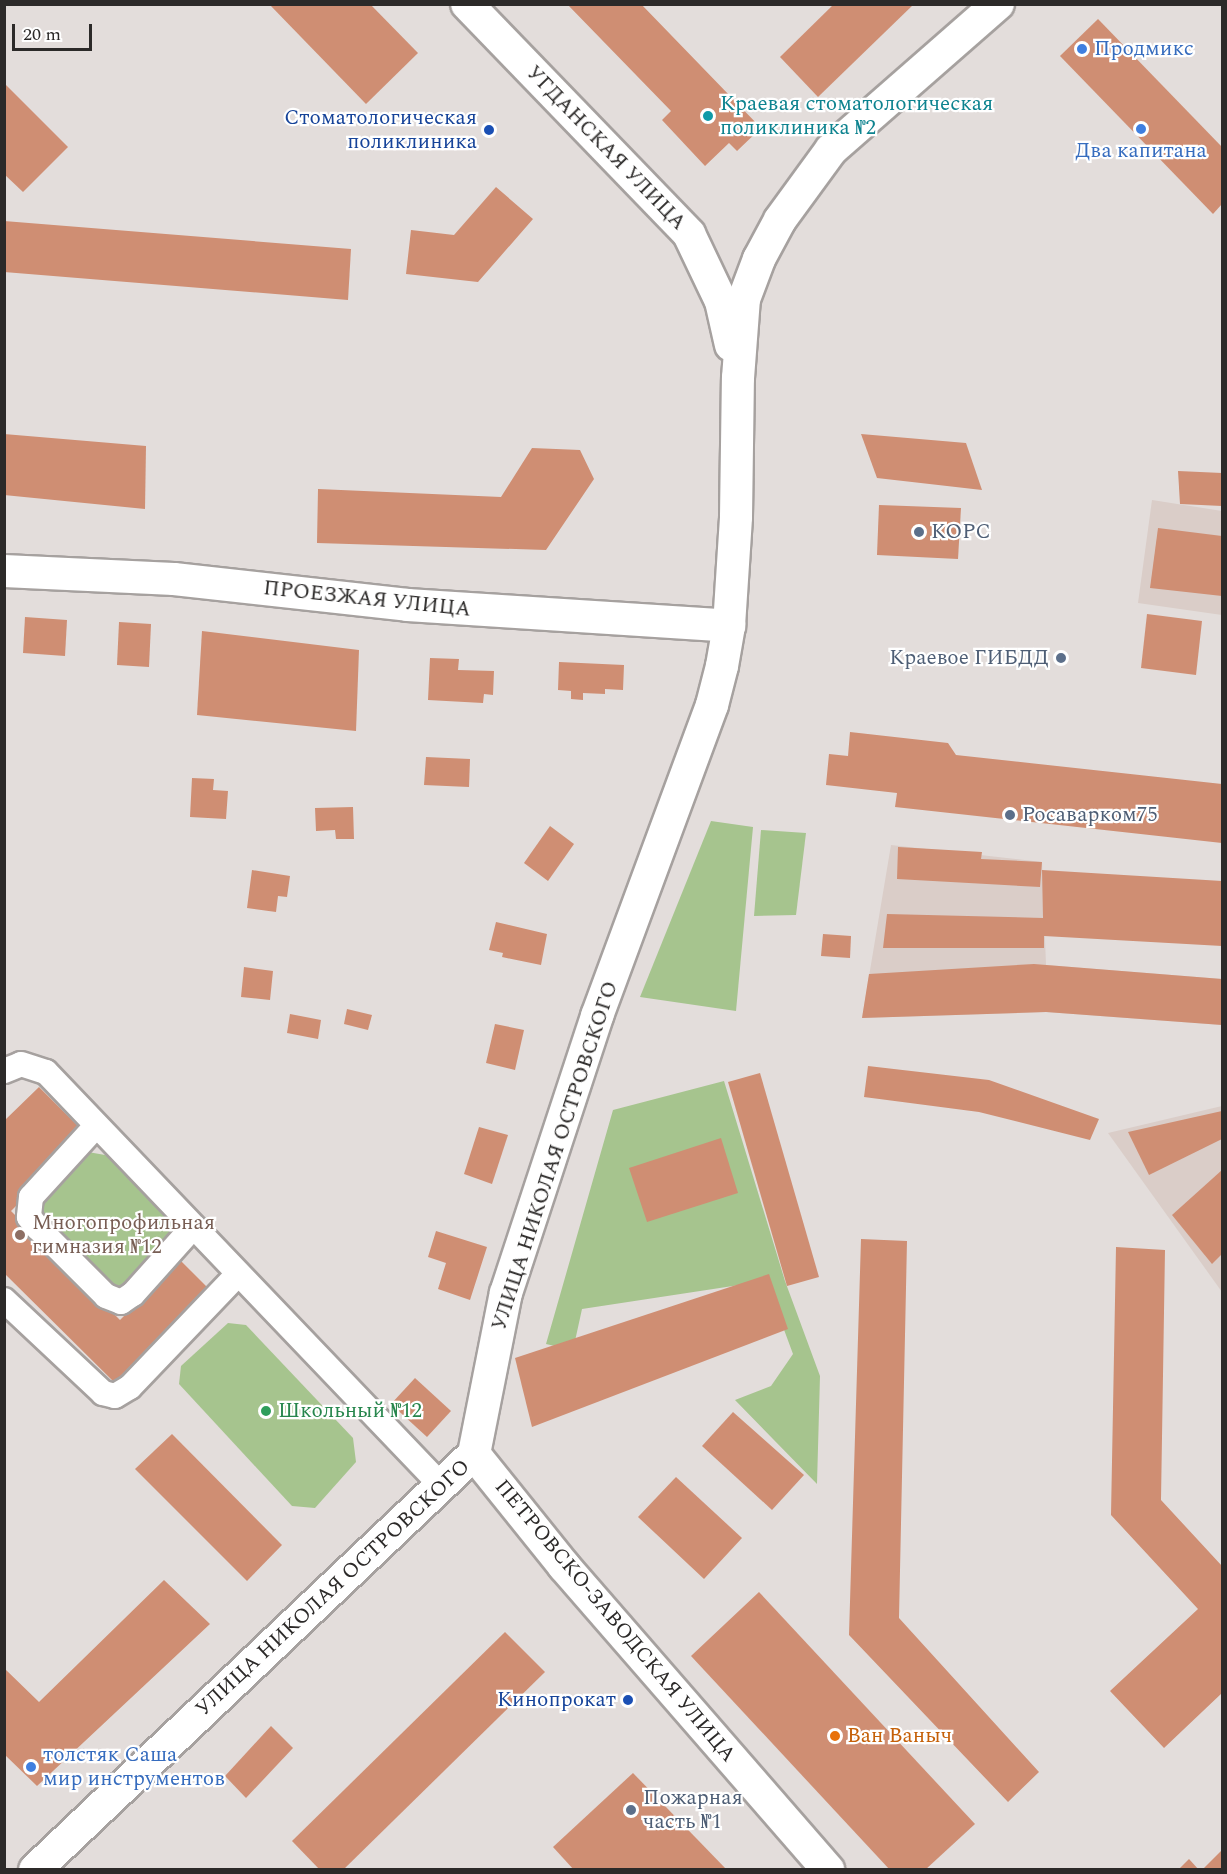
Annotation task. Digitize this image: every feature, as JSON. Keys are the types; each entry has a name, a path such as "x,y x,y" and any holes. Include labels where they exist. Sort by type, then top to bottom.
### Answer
{"street":[{"name":"УГДАНСКАЯ УЛИЦА","path":"467,4 689,234 721,301 738,378"},
{"path":"738,378 744,299 759,259 780,220 831,150 998,4"},
{"name":"УЛИЦА НИКОЛАЯ ОСТРОВСКОГО","path":"35,1869 474,1454 506,1293 597,1016 712,705 729,626 736,516 738,378"},
{"name":"ПРОЕЗЖАЯ УЛИЦА","path":"4,571 174,579 408,605 729,626"},
{"path":"4,1071 21,1064 46,1072 441,1485"},
{"path":"96,1126 31,1197 30,1217 38,1228 106,1296 121,1302 134,1294 193,1227"},
{"path":"4,1300 103,1393 115,1396 130,1387 238,1274"},
{"name":"ПЕТРОВСКО-ЗАВОДСКАЯ УЛИЦА","path":"474,1454 564,1566 828,1869"}],"shaded area":[{"path":"1152,500 1222,511 1222,615 1138,603"},
{"path":"891,845 1042,862 1046,965 1222,979 1222,1025 1046,1012 862,1018"},
{"path":"1222,1106 1222,1292 1108,1133"}],"green space":[{"path":"711,821 753,827 736,1011 640,997"},
{"path":"761,830 806,833 796,915 754,916"},
{"path":"724,1081 785,1281 820,1376 817,1484 735,1400 771,1386 793,1354 766,1281 582,1309 575,1341 559,1347 546,1344 613,1110"},
{"path":"88,1152 105,1155 121,1165 179,1225 119,1294 40,1219 37,1203"},
{"name":"Школьный №12","path":"228,1323 246,1325 353,1438 356,1462 315,1508 292,1506 179,1384 181,1366"}],"building":[{"path":"269,4 370,4 418,53 366,104"},
{"path":"567,4 641,4 761,128 737,151 729,143 705,166 662,120 671,111"},
{"path":"834,4 914,4 818,97 780,57"},
{"path":"1098,19 1222,147 1222,204 1213,214 1060,56"},
{"path":"4,83 68,147 23,192 4,174"},
{"path":"496,187 533,219 478,282 406,274 411,230 454,235"},
{"path":"4,221 351,249 348,300 4,272"},
{"path":"4,434 146,446 145,509 4,495"},
{"path":"861,434 966,443 982,490 877,478"},
{"path":"532,448 580,450 594,479 546,550 317,543 318,489 501,497"},
{"path":"1178,471 1222,473 1222,506 1180,504"},
{"path":"879,505 961,508 958,559 877,555"},
{"path":"1158,528 1222,536 1222,596 1150,588"},
{"path":"1147,614 1202,621 1196,675 1141,668"},
{"path":"25,617 67,620 65,656 23,653"},
{"path":"119,622 151,624 149,667 117,665"},
{"path":"202,631 359,650 356,731 197,715"},
{"path":"430,658 459,659 458,670 494,671 493,695 484,694 483,703 428,700"},
{"path":"559,662 624,665 623,690 605,689 605,694 583,693 583,700 571,699 571,691 558,690"},
{"path":"850,732 948,743 956,755 1222,784 1222,843 895,807 897,793 826,785 829,754 848,756"},
{"path":"426,757 470,759 469,787 424,785"},
{"path":"192,778 214,779 213,790 228,791 226,819 190,817"},
{"path":"353,807 354,839 336,839 335,830 316,831 315,808"},
{"path":"550,826 574,844 548,881 524,863"},
{"path":"898,847 982,852 981,859 1042,862 1040,887 897,879"},
{"path":"252,870 290,876 287,897 278,896 276,912 247,908"},
{"path":"1042,870 1222,881 1222,946 1044,936 1044,948 883,948 887,914 1043,918"},
{"path":"496,922 547,934 541,965 502,957 503,953 489,950"},
{"path":"823,934 851,936 850,958 821,956"},
{"path":"1034,964 1222,979 1222,1025 1046,1012 862,1018 869,974"},
{"path":"244,967 273,971 270,1000 241,997"},
{"path":"347,1009 372,1015 368,1030 344,1024"},
{"path":"290,1014 321,1020 318,1039 287,1033"},
{"path":"495,1024 524,1030 515,1070 486,1063"},
{"path":"868,1066 989,1080 1099,1119 1090,1140 979,1112 864,1097"},
{"path":"760,1073 819,1277 787,1286 728,1082"},
{"name":"Многопрофильная гимназия №12","path":"39,1087 87,1135 11,1211 120,1320 180,1260 211,1291 117,1385 4,1273 4,1121"},
{"path":"1222,1111 1222,1139 1149,1175 1128,1132"},
{"path":"479,1127 508,1135 492,1184 464,1174"},
{"path":"721,1138 738,1193 647,1222 629,1168"},
{"path":"1222,1170 1222,1254 1212,1264 1172,1215"},
{"path":"436,1231 487,1247 470,1300 438,1289 446,1263 428,1257"},
{"path":"861,1239 907,1241 899,1618 1039,1772 1008,1802 849,1635"},
{"path":"1116,1247 1165,1250 1161,1500 1222,1566 1222,1693 1164,1748 1110,1691 1198,1609 1111,1515"},
{"path":"769,1274 788,1329 532,1427 515,1358"},
{"path":"415,1378 451,1411 427,1437 391,1404"},
{"path":"733,1412 804,1475 772,1510 702,1446"},
{"path":"172,1434 282,1545 247,1581 135,1469"},
{"path":"676,1477 742,1538 704,1579 638,1517"},
{"path":"164,1580 210,1624 37,1786 4,1754 4,1668 39,1702"},
{"path":"759,1592 975,1824 925,1870 890,1870 691,1656"},
{"path":"505,1632 545,1672 343,1870 320,1870 292,1841"},
{"path":"271,1726 293,1748 246,1798 225,1776"},
{"name":"Пожарная часть №1","path":"633,1773 727,1870 574,1870 553,1847"},
{"path":"1222,1850 1222,1870 1202,1870"},
{"path":"1189,1859 1199,1870 1178,1870"}],"place":[{"name":"Продмикс","path":"1082,49"},
{"name":"Краевая стоматологическая поликлиника №2","path":"708,116"},
{"name":"Два капитана","path":"1141,129"},
{"name":"Стоматологическая поликлиника","path":"489,130"},
{"name":"КОРС","path":"919,532"},
{"name":"Краевое ГИБДД","path":"1061,658"},
{"name":"Росаварком75","path":"1010,815"},
{"name":"Многопрофильная гимназия №12","path":"20,1235"},
{"name":"Школьный №12","path":"266,1411"},
{"name":"Кинопрокат","path":"628,1700"},
{"name":"Ван Ваныч","path":"835,1736"},
{"name":"толстяк Саша мир инструментов","path":"31,1767"},
{"name":"Пожарная часть №1","path":"631,1810"}]}
